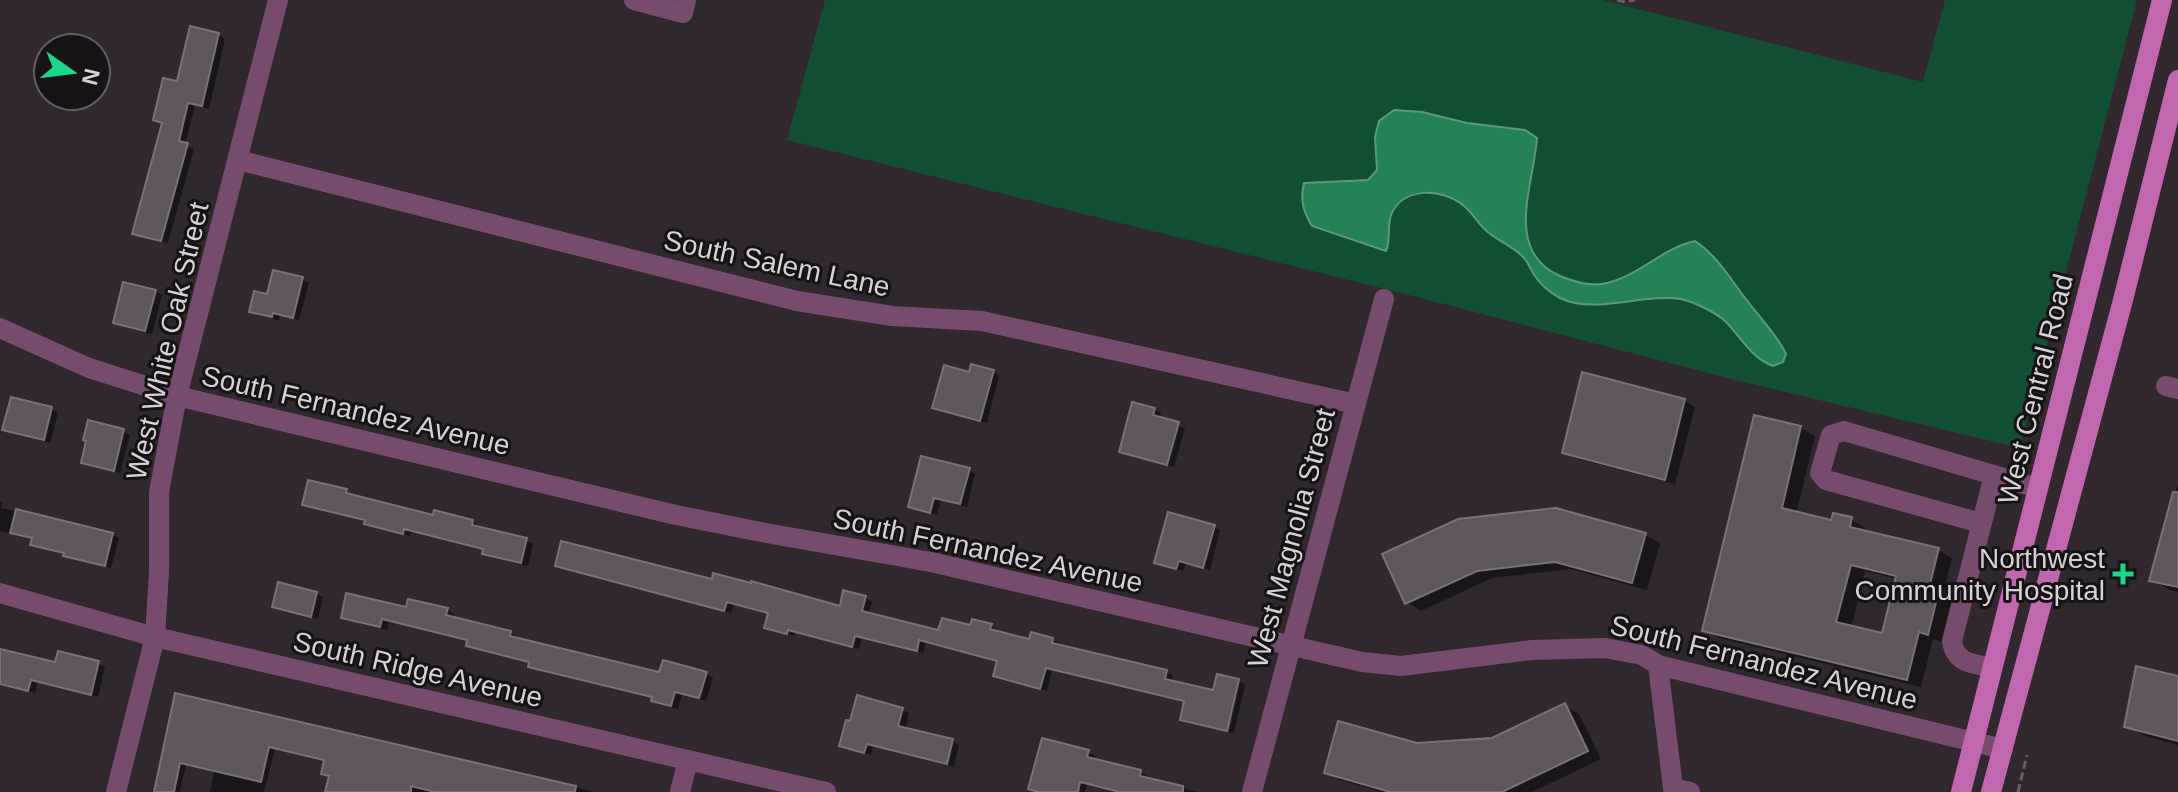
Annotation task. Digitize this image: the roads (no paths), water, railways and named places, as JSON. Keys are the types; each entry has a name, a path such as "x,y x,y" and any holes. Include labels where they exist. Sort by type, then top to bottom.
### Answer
{"main road":[{"name":"West Central Road","path":"1961,792 2162,0"},
{"path":"1991,792 2123,300 2178,80"}],"street":[{"name":"West White Oak Street","path":"116,792 155,637 159,492 177,396 278,0"},
{"path":"634,0 685,6"},
{"name":"South Salem Lane","path":"238,160 797,301 892,316 982,321 1356,404"},
{"name":"West Magnolia Street","path":"1252,792 1384,299"},
{"name":"South Fernandez Avenue","path":"0,328 89,368 177,396 676,515 931,562 1362,662 1401,666 1532,650 1592,648 1634,653 1658,665 2003,749"},
{"path":"1981,523 1826,480 1820,473 1831,435 1844,431 2038,488"},
{"path":"1992,668 1961,659 1953,651 1952,641 1994,475"},
{"name":"South Ridge Avenue","path":"0,593 155,637 826,792"},
{"path":"1658,665 1679,791"},
{"path":"680,792 688,760"}],"place":[{"name":"Northwest Community Hospital","path":"2123,574"}]}
